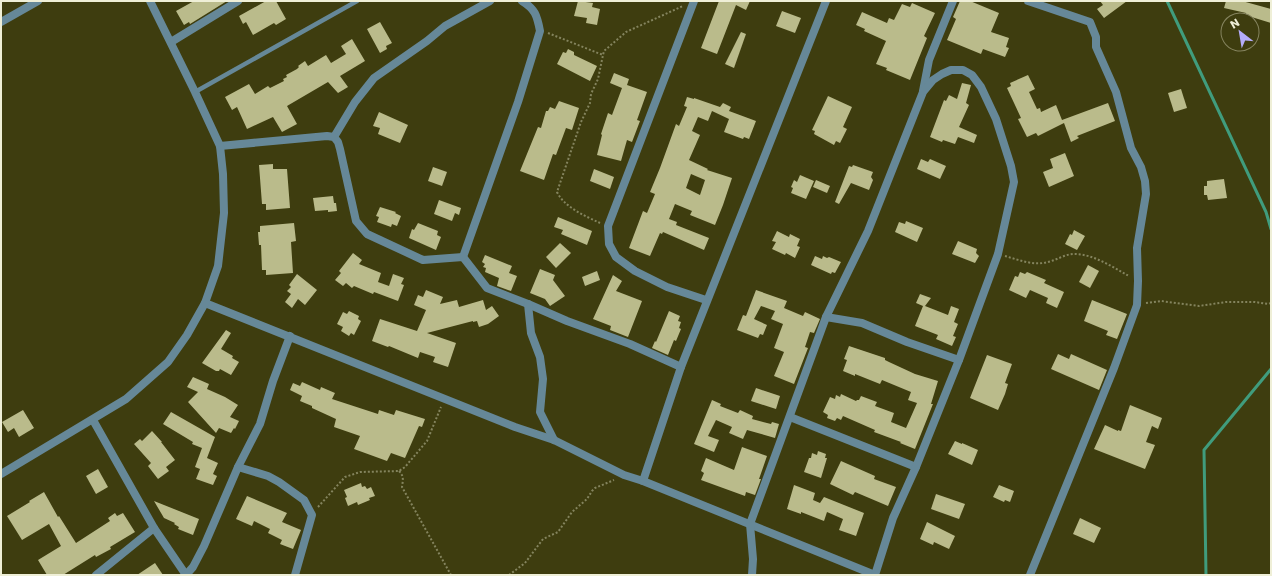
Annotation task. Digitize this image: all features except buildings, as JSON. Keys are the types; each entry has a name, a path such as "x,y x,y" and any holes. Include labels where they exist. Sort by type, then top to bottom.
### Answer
{"street":[{"path":"1,21 38,1"},
{"path":"1,474 126,399 168,362 187,335 205,302 218,266 224,214 223,174 220,146 150,1"},
{"path":"171,42 238,1"},
{"path":"334,137 355,102 374,78 427,41 445,26 490,1"},
{"path":"463,257 518,102 540,30 538,18 531,6 522,1"},
{"path":"694,1 608,226 609,244 616,257 635,271 667,287 706,300"},
{"path":"643,481 681,367 706,300 826,1"},
{"path":"752,575 753,559 750,524 826,317 868,231 923,92 929,60 953,1"},
{"path":"1028,1 1090,22 1096,37 1096,47 1116,92 1131,148 1141,167 1145,181 1146,194 1137,248 1137,305 1114,368 1030,575"},
{"path":"205,302 515,427 554,440 624,475 643,481 875,575 892,518 916,468 959,360 998,254 1014,182 1011,166 996,119 981,87 972,74 963,70 951,70 933,80 923,92"},
{"path":"220,146 327,136 334,137 338,142 340,149 356,220 367,234 424,260 463,257"},
{"path":"463,257 487,288 567,321 630,344 681,367"},
{"path":"528,304 531,333 540,356 544,379 540,412 554,440"},
{"path":"826,317 862,323 907,342 959,360"},
{"path":"93,420 154,528 186,575 193,567 204,546 238,467 260,424 273,381 290,336"},
{"path":"790,417 916,468"},
{"path":"238,467 268,476 279,482 304,500 312,515 295,575"},
{"path":"96,575 154,528"}],"lane":[{"path":"195,92 358,1"}],"path":[{"path":"608,226 578,213 559,196 557,192 581,122 590,103 591,94 598,78 604,51 626,32 694,1"},
{"path":"540,30 603,55"},
{"path":"998,254 1035,264 1049,262 1073,254 1086,255 1106,263 1138,281"},
{"path":"1137,305 1161,301 1199,306 1226,302 1271,303"},
{"path":"312,515 345,477 360,472 399,471 405,467 427,441 444,398"},
{"path":"399,471 402,474 402,487 451,575"},
{"path":"509,575 525,563 544,540 558,532 572,512 587,499 595,488 624,475"}],"waterway":[{"path":"1167,1 1266,212 1271,229"},
{"path":"1206,575 1204,450 1271,369"}]}
